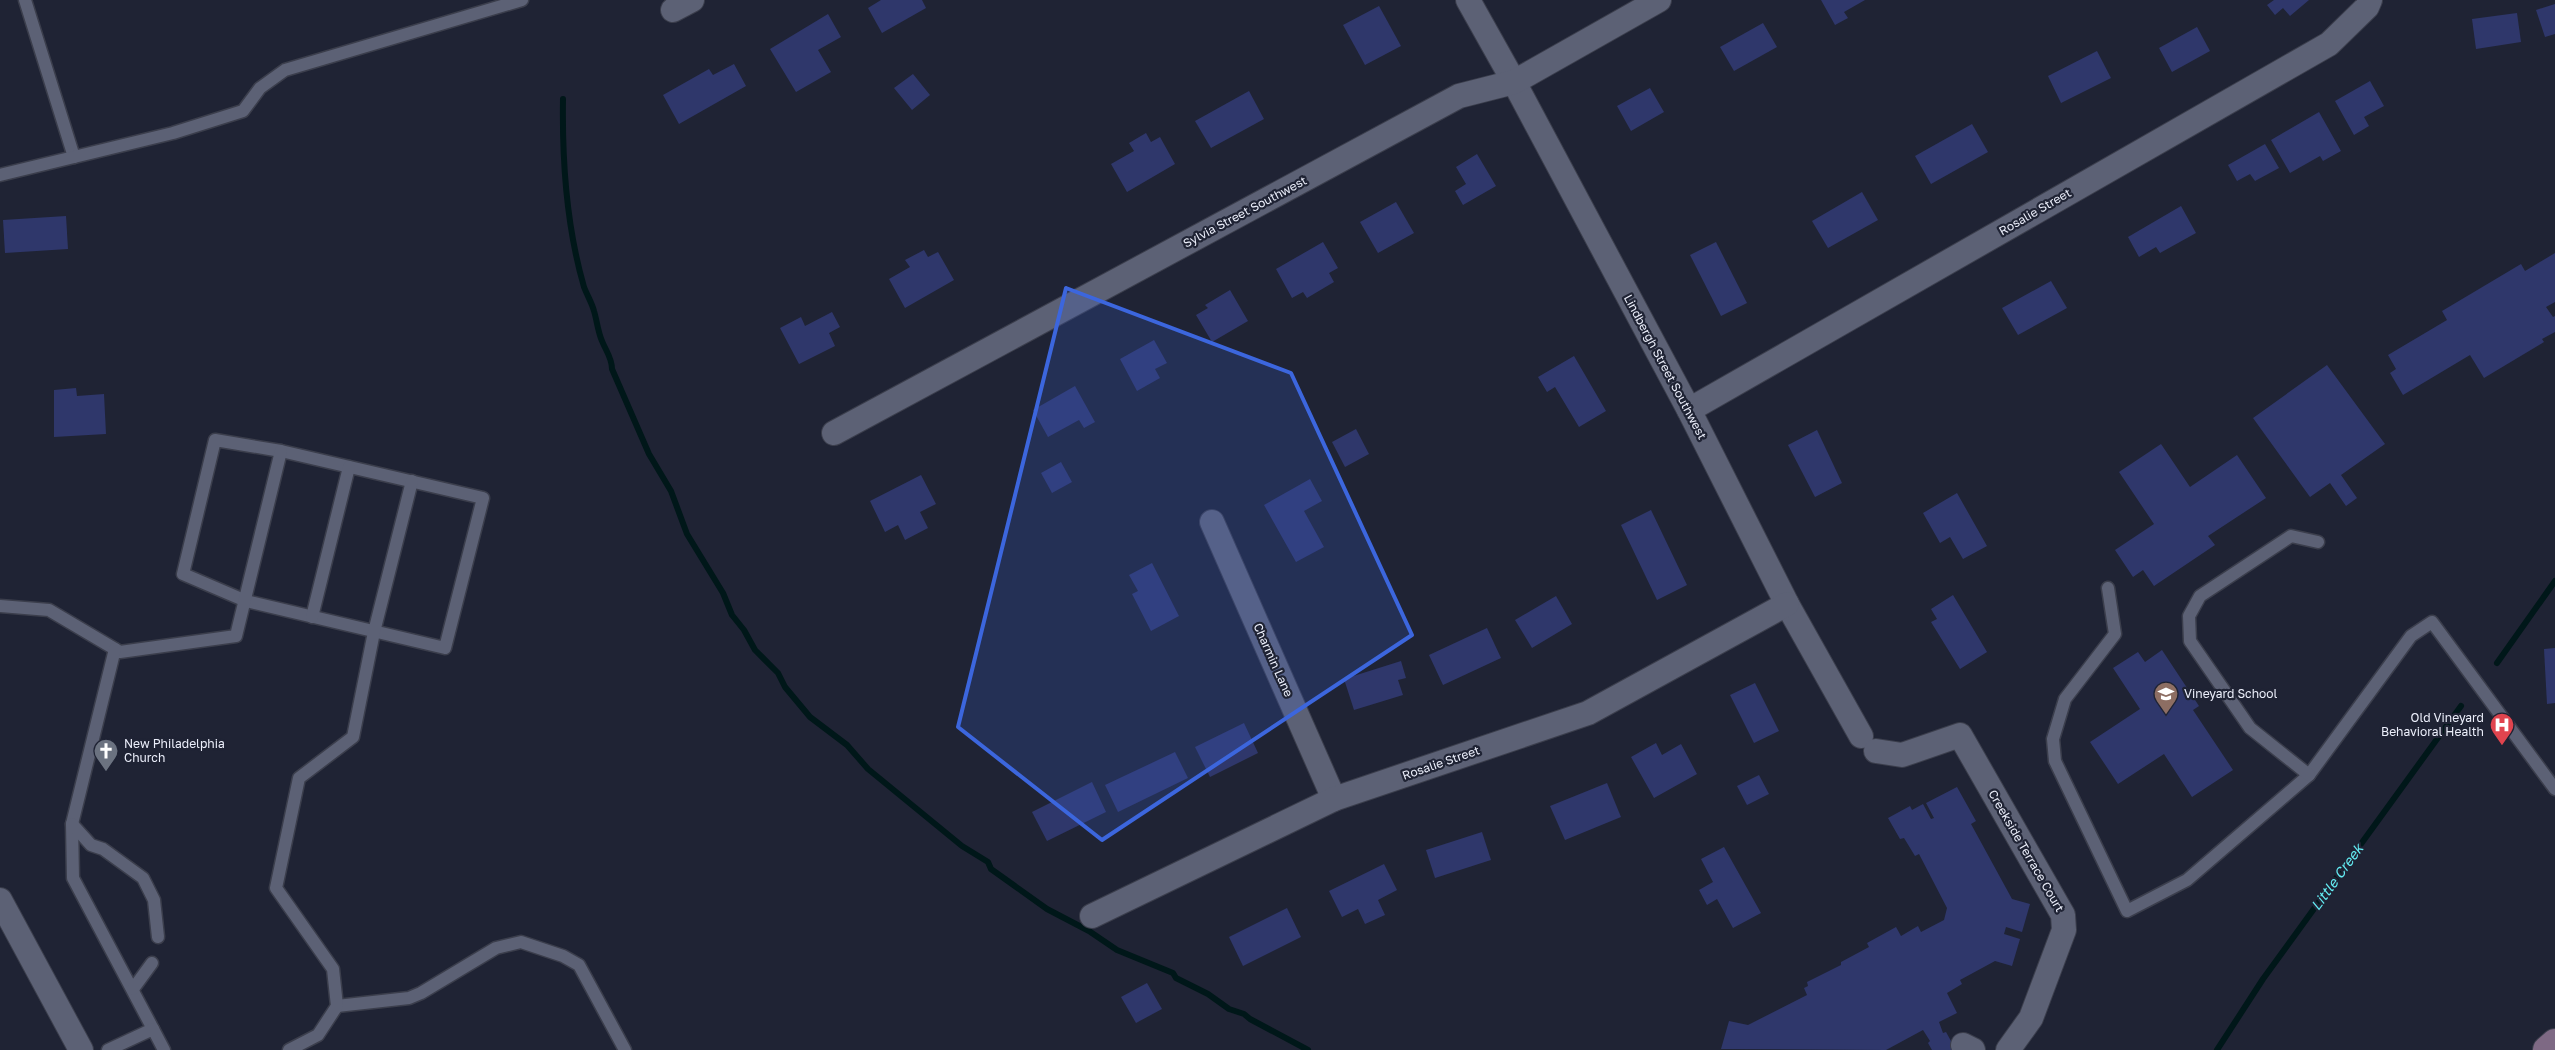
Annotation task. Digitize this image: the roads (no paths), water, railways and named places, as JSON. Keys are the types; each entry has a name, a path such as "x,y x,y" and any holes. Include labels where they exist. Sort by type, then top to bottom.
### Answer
{"street":[{"name":"Lindbergh Street Southwest","path":"1468,0 1514,82 1689,410 1787,604 1868,743"},
{"name":"Sylvia Street Southwest","path":"834,433 1459,96 1514,82 1659,0"},
{"name":"Rosalie Street","path":"1689,410 2329,44 2367,7 2370,0"},
{"name":"Charmin Lane","path":"1212,522 1334,799"},
{"name":"Rosalie Street","path":"1092,916 1334,799 1588,712 1787,604"},
{"name":"Creekside Terrace Court","path":"1868,743 1902,755 1960,735 2063,916 2064,930 2030,1018 2008,1050"},
{"path":"0,900 81,1050"},
{"path":"2547,1050 2555,1043"}],"lane":[{"path":"25,0 74,157"},
{"path":"0,175 173,133 243,111 260,88 285,70 522,0"},
{"path":"215,440 282,451 349,467 483,498 445,648 246,601 183,574 215,440"},
{"path":"0,606 49,610 120,652 236,636 282,451"},
{"path":"312,617 349,467"},
{"path":"289,1050 318,1035 337,1006 333,969 276,888 299,778 353,736 374,632 412,481"},
{"path":"2309,775 2250,728 2190,641 2189,616 2200,596 2291,536 2318,542"},
{"path":"2108,588 2115,634 2065,699 2053,739 2054,761 2128,912 2187,880 2309,775 2411,636 2432,622 2555,789"},
{"path":"115,649 72,824 73,878 164,1050"},
{"path":"72,824 91,844 103,849 143,878 154,900 158,937"},
{"path":"337,1006 409,998 421,993 496,948 521,942 563,956 579,966 625,1050"},
{"path":"133,989 152,964"},
{"path":"108,1050 153,1029"}],"waterway":[{"path":"563,99 564,170 569,217 584,287 593,308 601,338 610,358 612,369 649,454 671,491 687,534 723,593 732,615 744,630 755,650 778,673 785,687 810,717 847,745 868,769 962,846 988,862 991,869 1047,909 1089,931 1117,950 1173,973 1176,978 1208,994 1229,1009 1244,1014 1308,1050"},
{"name":"Little Creek","path":"2497,663 2555,581"},
{"name":"Little Creek","path":"2217,1050 2263,979 2461,706"}],"place":[{"name":"Vineyard School","path":"2166,715"},
{"name":"Old Vineyard Behavioral Health","path":"2502,746"},
{"name":"New Philadelphia Church","path":"106,772"}]}
